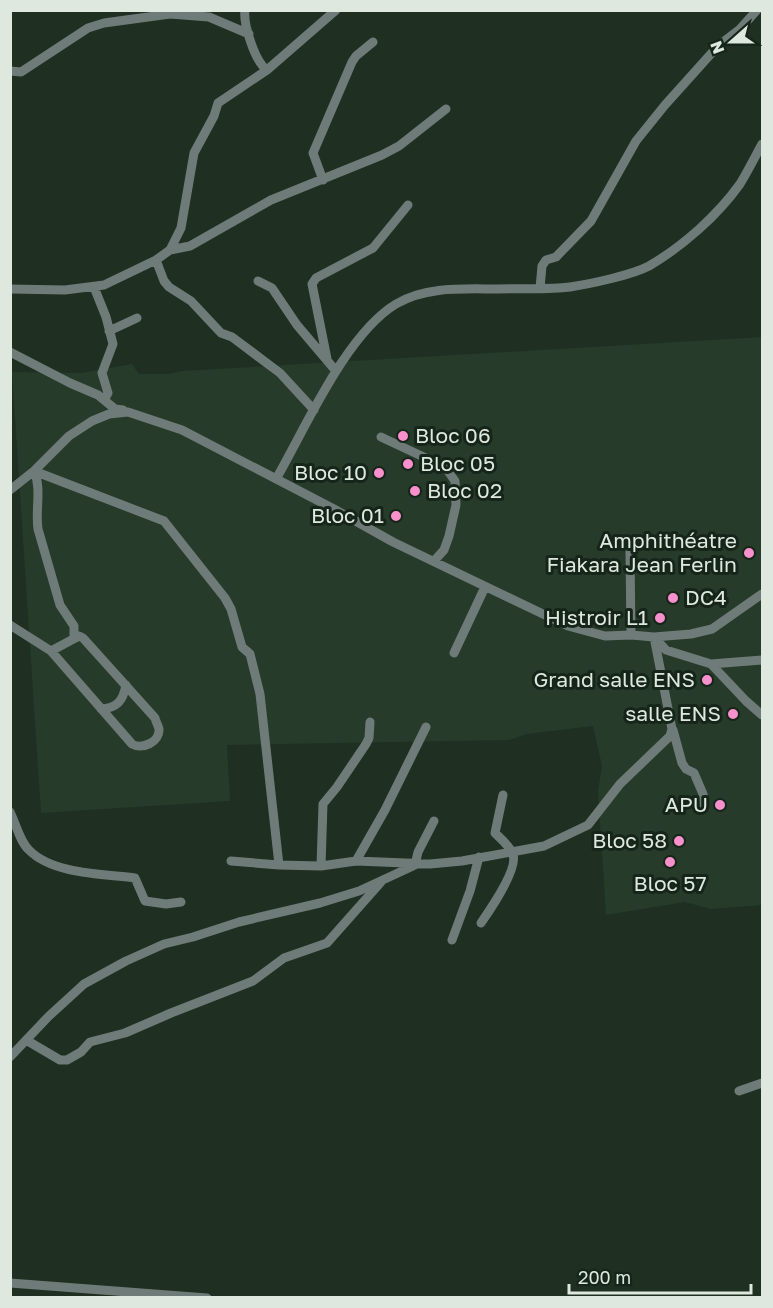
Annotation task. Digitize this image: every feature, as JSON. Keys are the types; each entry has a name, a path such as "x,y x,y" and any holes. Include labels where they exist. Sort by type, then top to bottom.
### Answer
{"street":[{"path":"245,10 249,34 258,59 261,66 267,70"},
{"path":"170,250 182,228 194,153 214,116 218,103 267,70 336,10"},
{"path":"540,288 542,266 546,260 556,257 591,221 642,132 718,46 740,29 758,10"},
{"path":"10,70 21,72 88,28 170,14 209,17 249,34"},
{"path":"322,180 313,153 352,62 373,42"},
{"path":"10,289 65,290 94,287 118,279 156,260 170,250 190,246 271,200 399,146 446,109"},
{"path":"276,479 336,371 371,324 396,304 426,292 461,288 568,287 599,282 647,267 701,227 739,184 762,144"},
{"path":"327,359 312,285 316,278 373,248 408,206"},
{"path":"156,260 164,281 169,287 191,302 221,333 232,337 280,373 314,410"},
{"path":"258,281 272,288 297,325 336,371"},
{"path":"94,287 106,317 113,344 102,374 108,393 104,400"},
{"path":"109,331 137,318"},
{"path":"10,352 98,395 115,409 182,430 393,542 568,626 605,636 654,637 691,634 712,629 762,594"},
{"path":"10,490 34,471 69,436 108,414 128,412"},
{"path":"381,437 445,467 455,481 456,505 449,536 444,550 434,561"},
{"path":"34,471 39,482 38,529 60,605 74,626 74,637"},
{"path":"34,471 164,521 225,598 231,609 242,647 250,654 261,694 279,865"},
{"path":"630,552 631,635"},
{"path":"454,653 485,587"},
{"path":"10,626 51,651 125,737 138,748 145,747 157,737 159,729 155,718 87,641 79,636 74,637 51,651"},
{"path":"654,637 666,650 711,664 762,660"},
{"path":"654,637 672,729 682,763 686,769 694,773 703,794 704,805"},
{"path":"711,664 762,715"},
{"path":"101,709 118,705 124,697 126,685"},
{"path":"321,866 323,804 366,744 369,738 370,722"},
{"path":"356,861 385,810 426,727"},
{"path":"231,861 321,866 356,861 385,861 415,865 544,846 588,825 620,784 670,736 672,729"},
{"path":"481,923 499,894 515,861 513,852 495,832 503,795"},
{"path":"10,812 24,844 46,864 135,878 145,901 166,904 181,902"},
{"path":"415,865 418,852 434,820"},
{"path":"452,940 470,891 479,857"},
{"path":"10,1057 59,1006 88,980 164,944 193,938 239,922 320,903 359,891 415,865"},
{"path":"26,1040 60,1060 67,1060 81,1052 90,1042 125,1033 171,1012 253,981 284,958 327,943 383,881"},
{"path":"739,1091 762,1083"},
{"path":"10,1283 207,1298"}],"shaded area":[{"path":"762,337 762,905 711,909 685,902 606,915 598,791 602,766 593,726 527,734 509,740 227,745 230,801 41,813 12,372 81,373 132,364 139,374 169,374 182,371"}],"place":[{"name":"Bloc 06","path":"403,436"},
{"name":"Bloc 05","path":"408,464"},
{"name":"Bloc 10","path":"379,473"},
{"name":"Bloc 02","path":"415,491"},
{"name":"Bloc 01","path":"396,516"},
{"name":"Amphithéatre Fiakara Jean Ferlin","path":"749,553"},
{"name":"DC4","path":"673,598"},
{"name":"Histroir L1","path":"660,618"},
{"name":"Grand salle ENS","path":"707,680"},
{"name":"salle ENS","path":"733,714"},
{"name":"APU","path":"720,805"},
{"name":"Bloc 58","path":"679,841"},
{"name":"Bloc 57","path":"670,862"}]}
